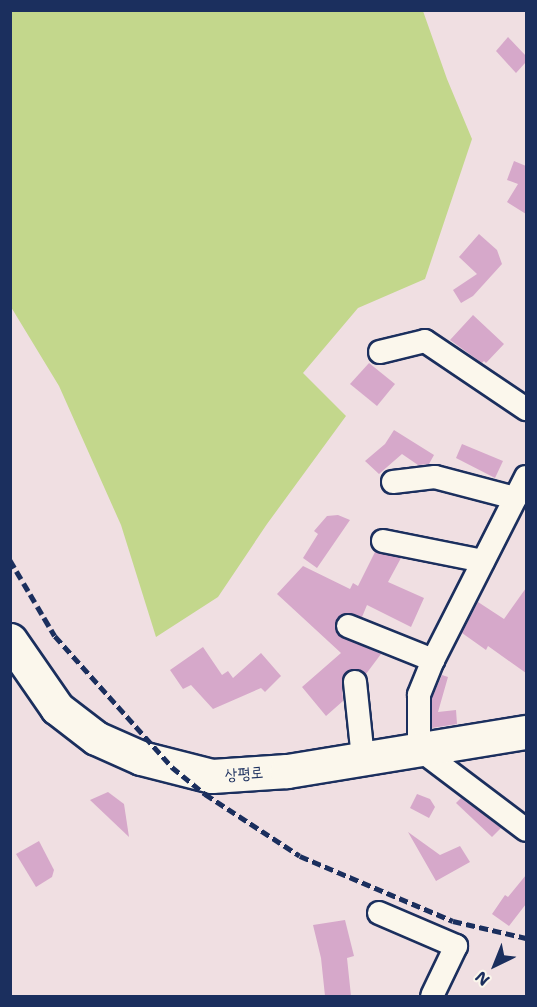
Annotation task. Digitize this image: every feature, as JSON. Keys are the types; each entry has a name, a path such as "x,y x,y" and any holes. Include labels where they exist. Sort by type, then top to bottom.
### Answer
{"main road":[{"name":"상평로","path":"10,640 57,708 96,738 141,758 212,776 287,771 526,732"}],"street":[{"path":"380,352 425,341 526,409"},
{"path":"393,482 435,477 515,498"},
{"path":"526,477 433,660 419,695 419,749 526,830"},
{"path":"383,541 483,561"},
{"path":"348,626 433,660"},
{"path":"355,682 363,758"},
{"path":"379,913 456,946 432,996"}],"green space":[{"path":"11,10 423,11 447,79 472,139 425,279 358,308 303,373 346,416 267,524 218,597 156,637 121,525 59,386 11,307"}],"building":[{"path":"508,37 526,56 526,62 516,73 496,51"},
{"path":"514,161 526,166 526,214 507,202 518,184 507,180"},
{"path":"479,234 497,250 502,264 473,296 461,303 453,290 477,274 459,257"},
{"path":"473,315 504,344 486,363 484,361 482,363 450,340"},
{"path":"369,363 395,384 377,406 350,384"},
{"path":"394,430 434,455 429,464 418,465 402,454 379,474 365,461 385,444"},
{"path":"462,444 503,461 495,478 456,458"},
{"path":"338,515 350,520 317,568 303,558 318,534 314,531 327,516"},
{"path":"375,552 401,558 388,582 424,598 411,627 367,605 362,617 347,613 339,616 335,627 338,635 381,654 366,674 354,669 347,671 342,683 343,701 326,716 302,687 341,653 277,594 303,566 350,589 353,583 358,586"},
{"path":"526,588 526,673 488,646 486,650 462,633 478,602 504,619"},
{"path":"203,647 222,675 228,671 233,678 261,653 281,676 265,692 261,688 213,709 191,685 183,689 170,670"},
{"path":"442,675 448,677 438,712 456,710 457,724 432,728 432,698"},
{"path":"108,792 124,804 129,837 90,800"},
{"path":"417,794 430,799 435,807 429,818 410,808"},
{"path":"461,798 501,828 492,837 456,803"},
{"path":"408,832 440,855 460,846 470,862 436,881"},
{"path":"39,841 54,870 52,877 36,887 16,854"},
{"path":"526,875 526,904 509,926 492,914 505,895 508,897"},
{"path":"345,920 354,956 347,958 351,996 325,996 321,958 313,925"}],"railway":[{"path":"10,560 55,636 172,767 205,794 300,856 453,921 526,938"}]}
